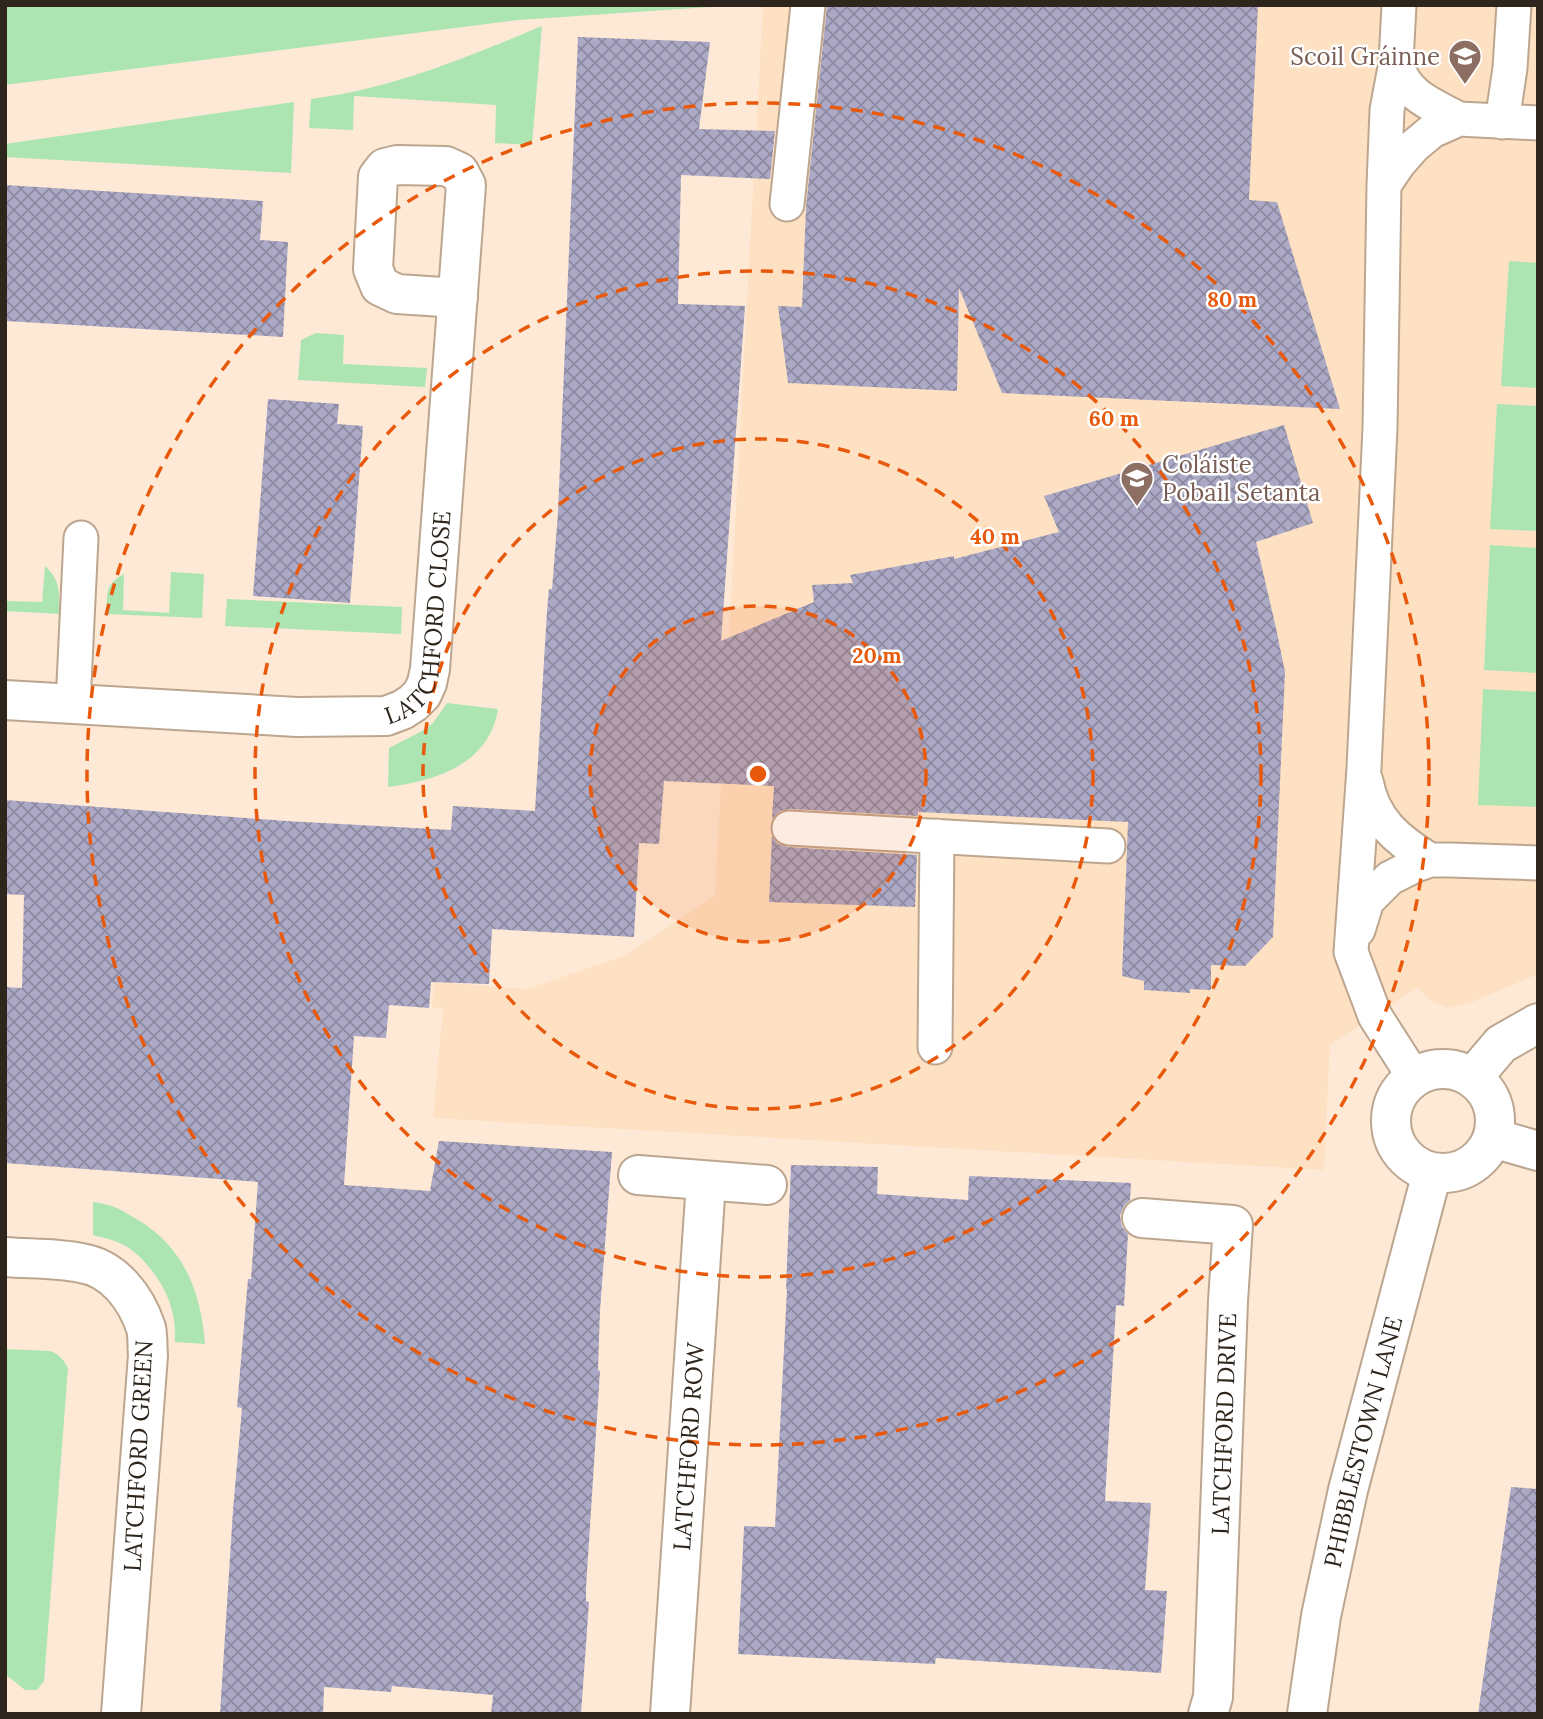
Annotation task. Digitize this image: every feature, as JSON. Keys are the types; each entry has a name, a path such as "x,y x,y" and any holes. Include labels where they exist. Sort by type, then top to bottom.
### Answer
{"street":[{"name":"LATCHFORD CLOSE","path":"5,700 298,717 386,716 413,703 427,684 430,669 458,298"},
{"path":"1473,1077 1501,1044 1538,1023"},
{"path":"1443,1068 1473,1077 1485,1089 1493,1104 1496,1121 1493,1138 1475,1163 1447,1174 1432,1173 1416,1166 1402,1155 1393,1140 1390,1123 1393,1105 1401,1089 1414,1077 1428,1070 1443,1068"},
{"path":"1493,1138 1538,1152"},
{"name":"PHIBBLESTOWN LANE","path":"1307,1714 1321,1616 1348,1490 1432,1173"},
{"path":"638,1175 767,1185"},
{"name":"LATCHFORD ROW","path":"670,1714 706,1182"},
{"name":"LATCHFORD DRIVE","path":"1142,1219 1233,1225 1213,1697 1208,1714"},
{"name":"LATCHFORD GREEN","path":"5,1257 83,1263 99,1269 118,1281 131,1298 147,1331 148,1355 121,1714"}],"lane":[{"path":"787,204 808,5"},
{"path":"1399,5 1396,62 1387,110 1380,428 1364,768 1351,952 1375,1016 1414,1077"},
{"path":"1502,122 1510,68 1514,5"},
{"path":"1396,62 1400,77 1412,92 1459,119 1538,123"},
{"path":"1384,185 1414,146 1432,131 1459,119"},
{"path":"74,704 81,538"},
{"path":"1364,768 1369,797 1381,820 1410,848 1430,860"},
{"path":"789,828 1108,846"},
{"path":"935,1047 937,836"},
{"path":"1351,952 1367,901 1390,878 1416,865 1430,860 1538,863"}],"shaded area":[{"name":"Coláiste Pobail Setanta","path":"763,5 1538,5 1538,974 1470,1003 1448,1008 1431,1001 1417,988 1330,1045 1324,1170 433,1118 443,1008 432,1007 434,982 527,989 622,957 715,896"}],"green space":[{"path":"5,5 739,5 518,20 5,85"},
{"path":"542,26 532,145 495,143 496,105 354,96 353,130 309,128 311,99 400,80"},
{"path":"294,102 291,173 5,157 5,144"},
{"path":"1509,261 1538,263 1538,388 1501,386"},
{"path":"316,333 344,335 343,364 427,368 425,387 298,380 301,340"},
{"path":"1497,404 1538,406 1538,531 1490,529"},
{"path":"1490,545 1538,548 1538,673 1484,670"},
{"path":"45,566 57,582 60,614 5,611 5,601 42,602"},
{"path":"171,572 204,574 202,618 106,614 110,586 124,574 123,610 169,613"},
{"path":"227,599 402,607 401,634 225,626"},
{"path":"1483,689 1538,692 1538,807 1478,805"},
{"path":"447,703 498,709 493,728 484,743 473,756 442,774 388,787 389,748 433,723"},
{"path":"93,1202 112,1206 126,1213 154,1231 168,1244 188,1273 199,1307 205,1344 175,1342 172,1310 164,1289 145,1262 129,1248 93,1235"},
{"path":"5,1349 50,1351 61,1358 68,1368 44,1681 37,1690 25,1690 5,1674"}],"building":[{"path":"827,5 1258,5 1249,200 1277,202 1340,409 1002,393 959,288 957,391 788,383 778,306 802,307 806,207"},
{"path":"578,37 710,42 699,129 775,131 770,179 681,175 678,304 745,306 721,641 814,602 812,585 853,583 850,575 954,556 954,559 1059,532 1044,496 1284,425 1313,523 1256,542 1285,672 1273,937 1245,966 1211,965 1211,990 1190,989 1190,993 1144,990 1144,981 1122,976 1128,822 790,809 780,811 772,819 774,786 664,781 659,844 639,843 634,937 492,929 489,984 431,982 429,1008 389,1005 386,1038 354,1036 344,1185 430,1191 439,1141 612,1152 600,1310 600,1371 581,1714 491,1714 493,1695 392,1686 391,1692 324,1687 323,1714 220,1714 242,1408 237,1407 258,1182 5,1163 5,987 22,988 24,895 5,894 5,800 451,830 453,806 535,811 547,611 549,589 552,589 558,513"},
{"path":"5,185 263,201 260,240 288,242 283,337 5,321"},
{"path":"268,399 339,404 337,424 363,426 350,603 253,596"},
{"path":"772,836 778,844 788,847 917,855 915,907 769,902"},
{"path":"791,1165 878,1167 877,1194 968,1200 969,1176 1131,1183 1130,1200 1120,1216 1122,1227 1128,1234 1124,1306 1116,1305 1105,1501 1151,1503 1145,1590 1167,1591 1161,1673 936,1658 935,1664 738,1654 744,1526 775,1527"},
{"path":"1511,1487 1538,1489 1538,1714 1478,1714"}],"place":[{"name":"Scoil Gráinne","path":"1465,86"},
{"name":"Coláiste Pobail Setanta","path":"1137,508"}]}
